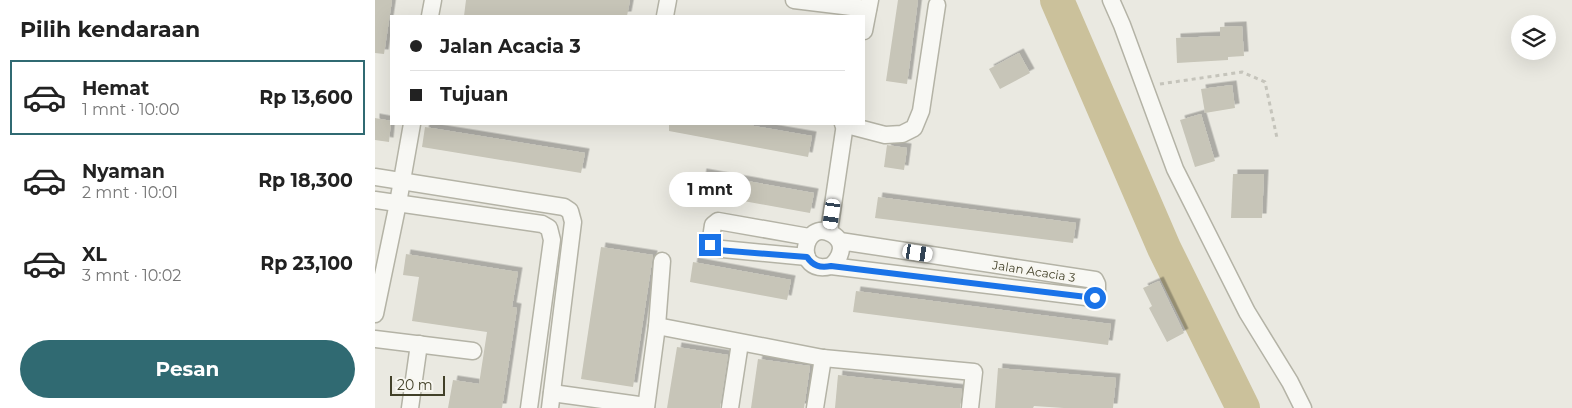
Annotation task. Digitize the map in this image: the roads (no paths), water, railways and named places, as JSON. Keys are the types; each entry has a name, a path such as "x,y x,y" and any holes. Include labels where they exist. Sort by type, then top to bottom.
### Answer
{"street":[{"path":"431,15 433,0"},
{"path":"665,15 668,0"},
{"path":"794,0 869,5 865,26"},
{"path":"1111,0 1123,25 1175,169 1247,312 1290,382 1303,408"},
{"path":"848,125 885,135 902,134 914,128 921,111 937,5"},
{"path":"375,314 398,203 411,125"},
{"path":"834,237 815,233 809,237 805,250 811,263 817,266 831,266 840,256 841,248 834,237 844,125"},
{"path":"375,178 564,207 570,211 573,222 551,401 646,407 657,326 662,261"},
{"path":"375,200 542,224 549,228 552,240 529,408"},
{"path":"807,257 712,248 710,245 713,225 718,221 809,237"},
{"name":"Jalan Acacia 3","path":"831,266 1094,298 1097,296 1095,280 834,237"},
{"path":"657,326 823,358 974,372 970,408"},
{"path":"375,339 473,351"},
{"path":"730,408 740,343"},
{"path":"410,408 419,344"},
{"path":"815,408 823,358"}],"waterway":[{"path":"1057,0 1164,248 1243,408"}]}
